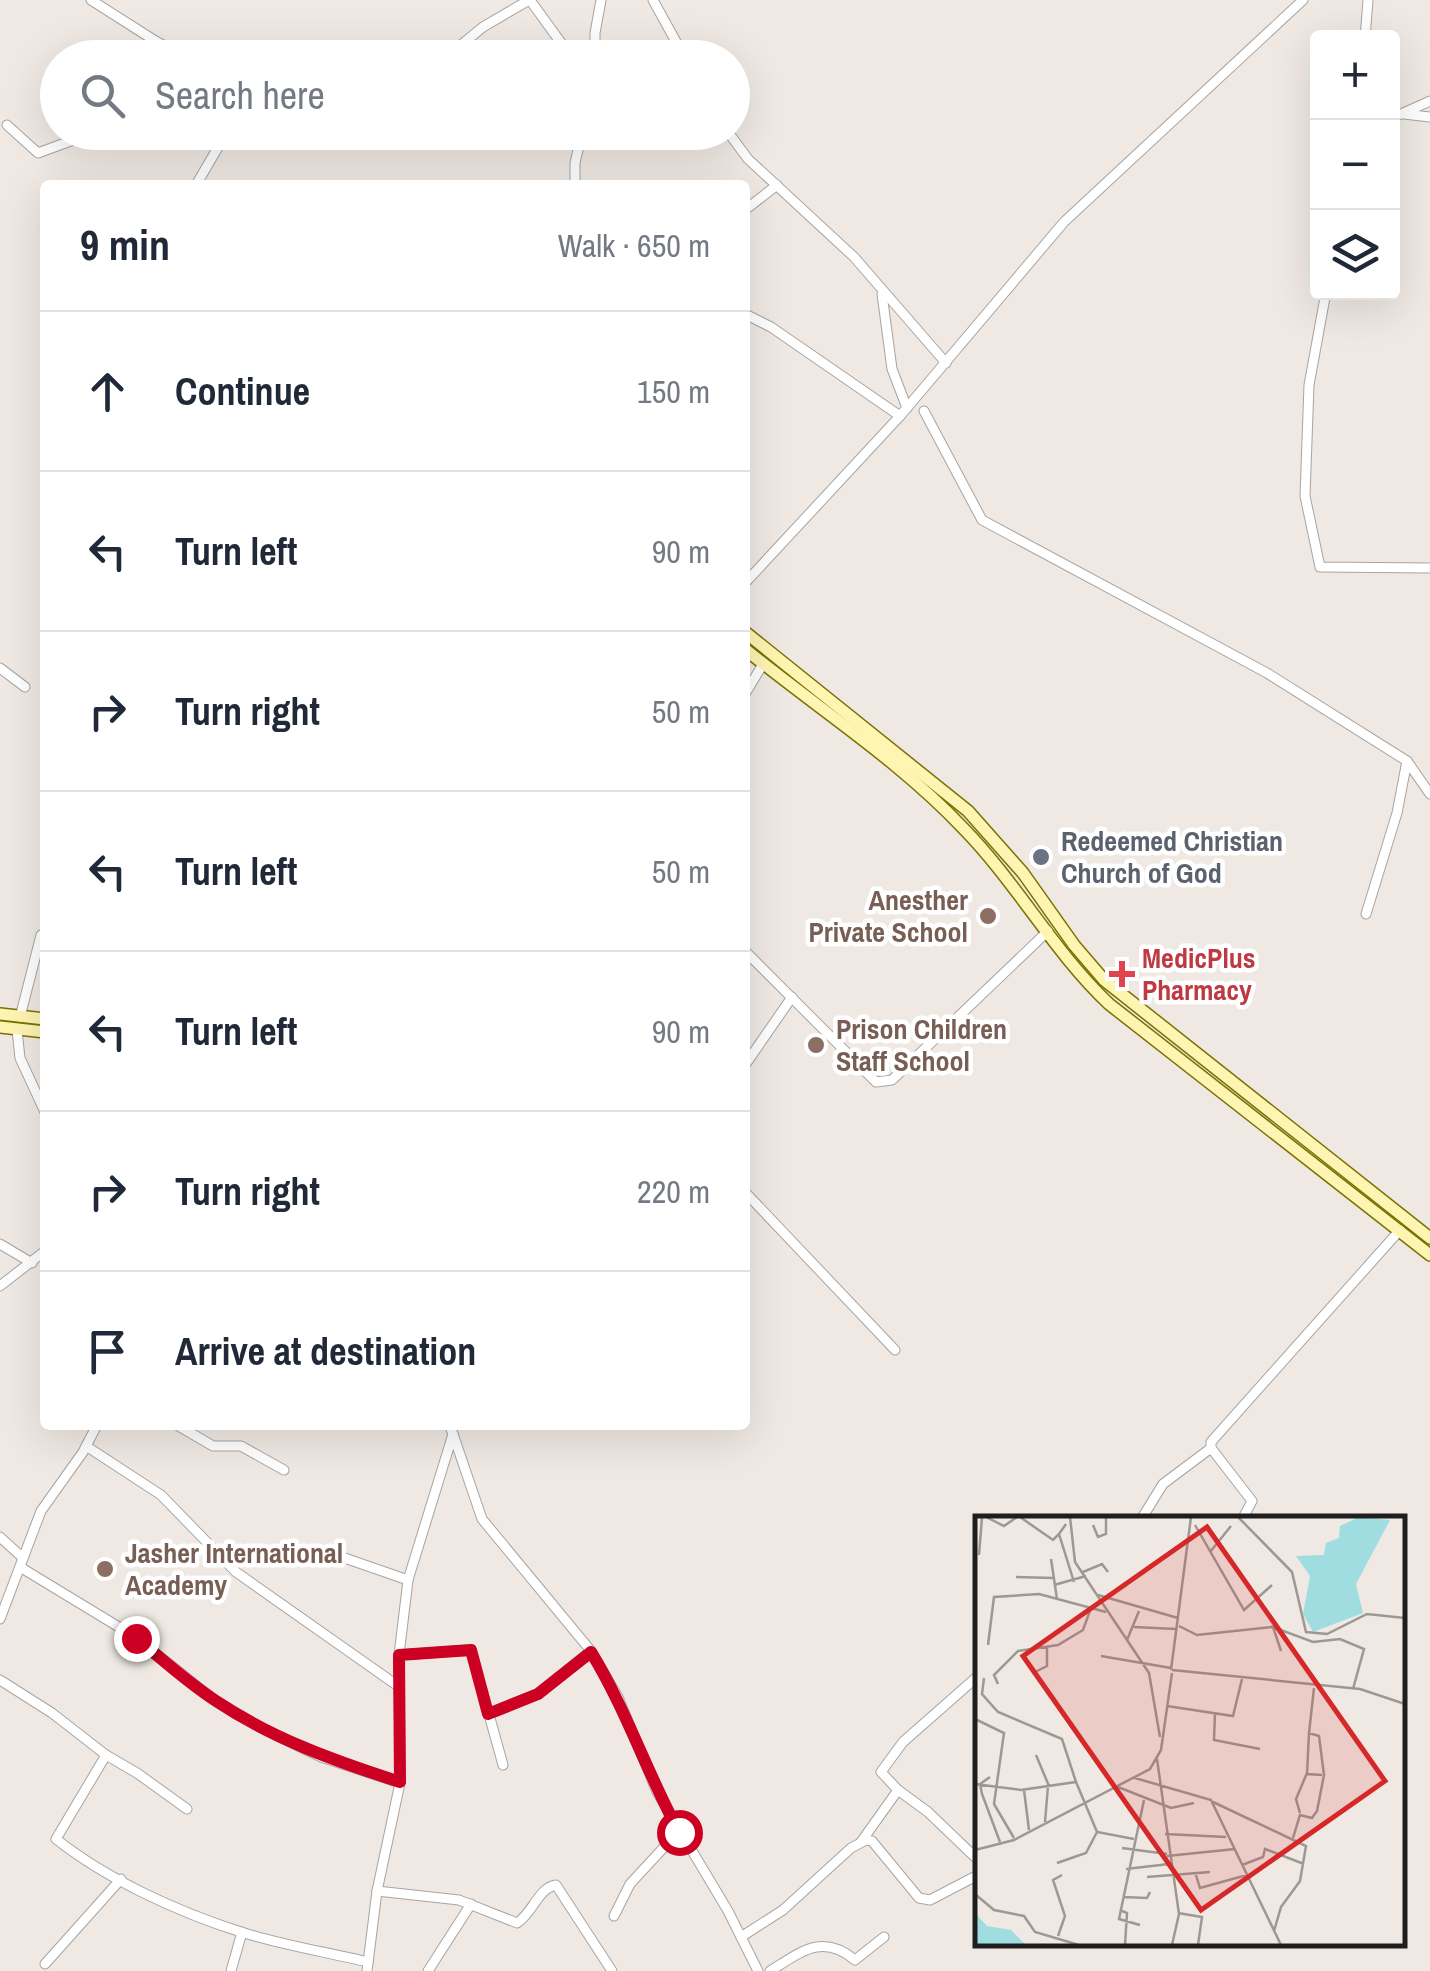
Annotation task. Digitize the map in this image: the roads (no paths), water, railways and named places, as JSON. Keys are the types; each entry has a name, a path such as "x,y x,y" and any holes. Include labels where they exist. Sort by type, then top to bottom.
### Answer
{"street":[{"path":"91,0 154,40"},
{"path":"467,40 530,0 559,40"},
{"path":"595,40 601,0"},
{"path":"653,0 675,40"},
{"path":"750,577 903,412 1064,222 1303,0"},
{"path":"1366,30 1368,0"},
{"path":"1400,115 1430,101"},
{"path":"1400,116 1430,117"},
{"path":"6,126 38,153 46,150"},
{"path":"199,180 216,150"},
{"path":"576,180 578,150"},
{"path":"741,150 835,238 946,363"},
{"path":"750,206 776,185"},
{"path":"882,291 892,369 903,412"},
{"path":"1325,300 1309,385 1305,496 1320,567 1430,568"},
{"path":"750,316 903,412"},
{"path":"924,410 982,520 1267,673 1407,761 1430,794"},
{"path":"750,636 968,811 1023,873 1088,963 1120,994 1430,1238"},
{"path":"750,653 941,805 986,852 1073,968 1109,1004 1430,1255"},
{"path":"750,686 763,664"},
{"path":"0,668 26,687"},
{"path":"1366,914 1397,813 1407,761"},
{"path":"750,955 876,1082 885,1083 1057,922"},
{"path":"40,939 18,1023 20,1058 40,1101"},
{"path":"750,1058 792,998"},
{"path":"0,1014 40,1030"},
{"path":"0,1027 40,1021"},
{"path":"750,1197 895,1350"},
{"path":"1244,1516 1252,1500 1211,1448 1211,1442 1400,1230"},
{"path":"0,1244 32,1263"},
{"path":"0,1286 40,1256"},
{"path":"0,1617 41,1511 94,1430"},
{"path":"186,1430 213,1446 241,1446 284,1470"},
{"path":"106,1756 56,1839 75,1854 182,1909 242,1932 368,1966 400,1782 399,1655 408,1580 451,1430"},
{"path":"451,1430 482,1519 591,1652 618,1697 657,1792 758,1971"},
{"path":"86,1446 161,1495 239,1574 398,1686"},
{"path":"1143,1516 1163,1484 1211,1448"},
{"path":"0,1537 22,1563 136,1638 212,1699 320,1757 400,1782"},
{"path":"333,1554 408,1580"},
{"path":"399,1655 471,1650 503,1765"},
{"path":"488,1714 538,1694 591,1652"},
{"path":"975,1679 903,1742 880,1772 975,1857"},
{"path":"0,1680 188,1809"},
{"path":"741,1936 783,1910 862,1842 898,1790"},
{"path":"614,1916 630,1884 679,1832"},
{"path":"862,1842 872,1842 919,1898 930,1900 975,1876"},
{"path":"45,1964 121,1879"},
{"path":"378,1891 446,1897 517,1922 525,1918 544,1890 556,1885 612,1971"},
{"path":"428,1971 471,1904"},
{"path":"231,1971 242,1932"},
{"path":"770,1971 813,1945 836,1948 854,1960 884,1937"}],"place":[{"name":"Redeemed Christian Church of God","path":"1041,857"},
{"name":"Anesther Private School","path":"988,916"},
{"name":"MedicPlus Pharmacy","path":"1122,974"},
{"name":"Prison Children Staff School","path":"816,1045"},
{"name":"Jasher International Academy","path":"105,1569"}]}
